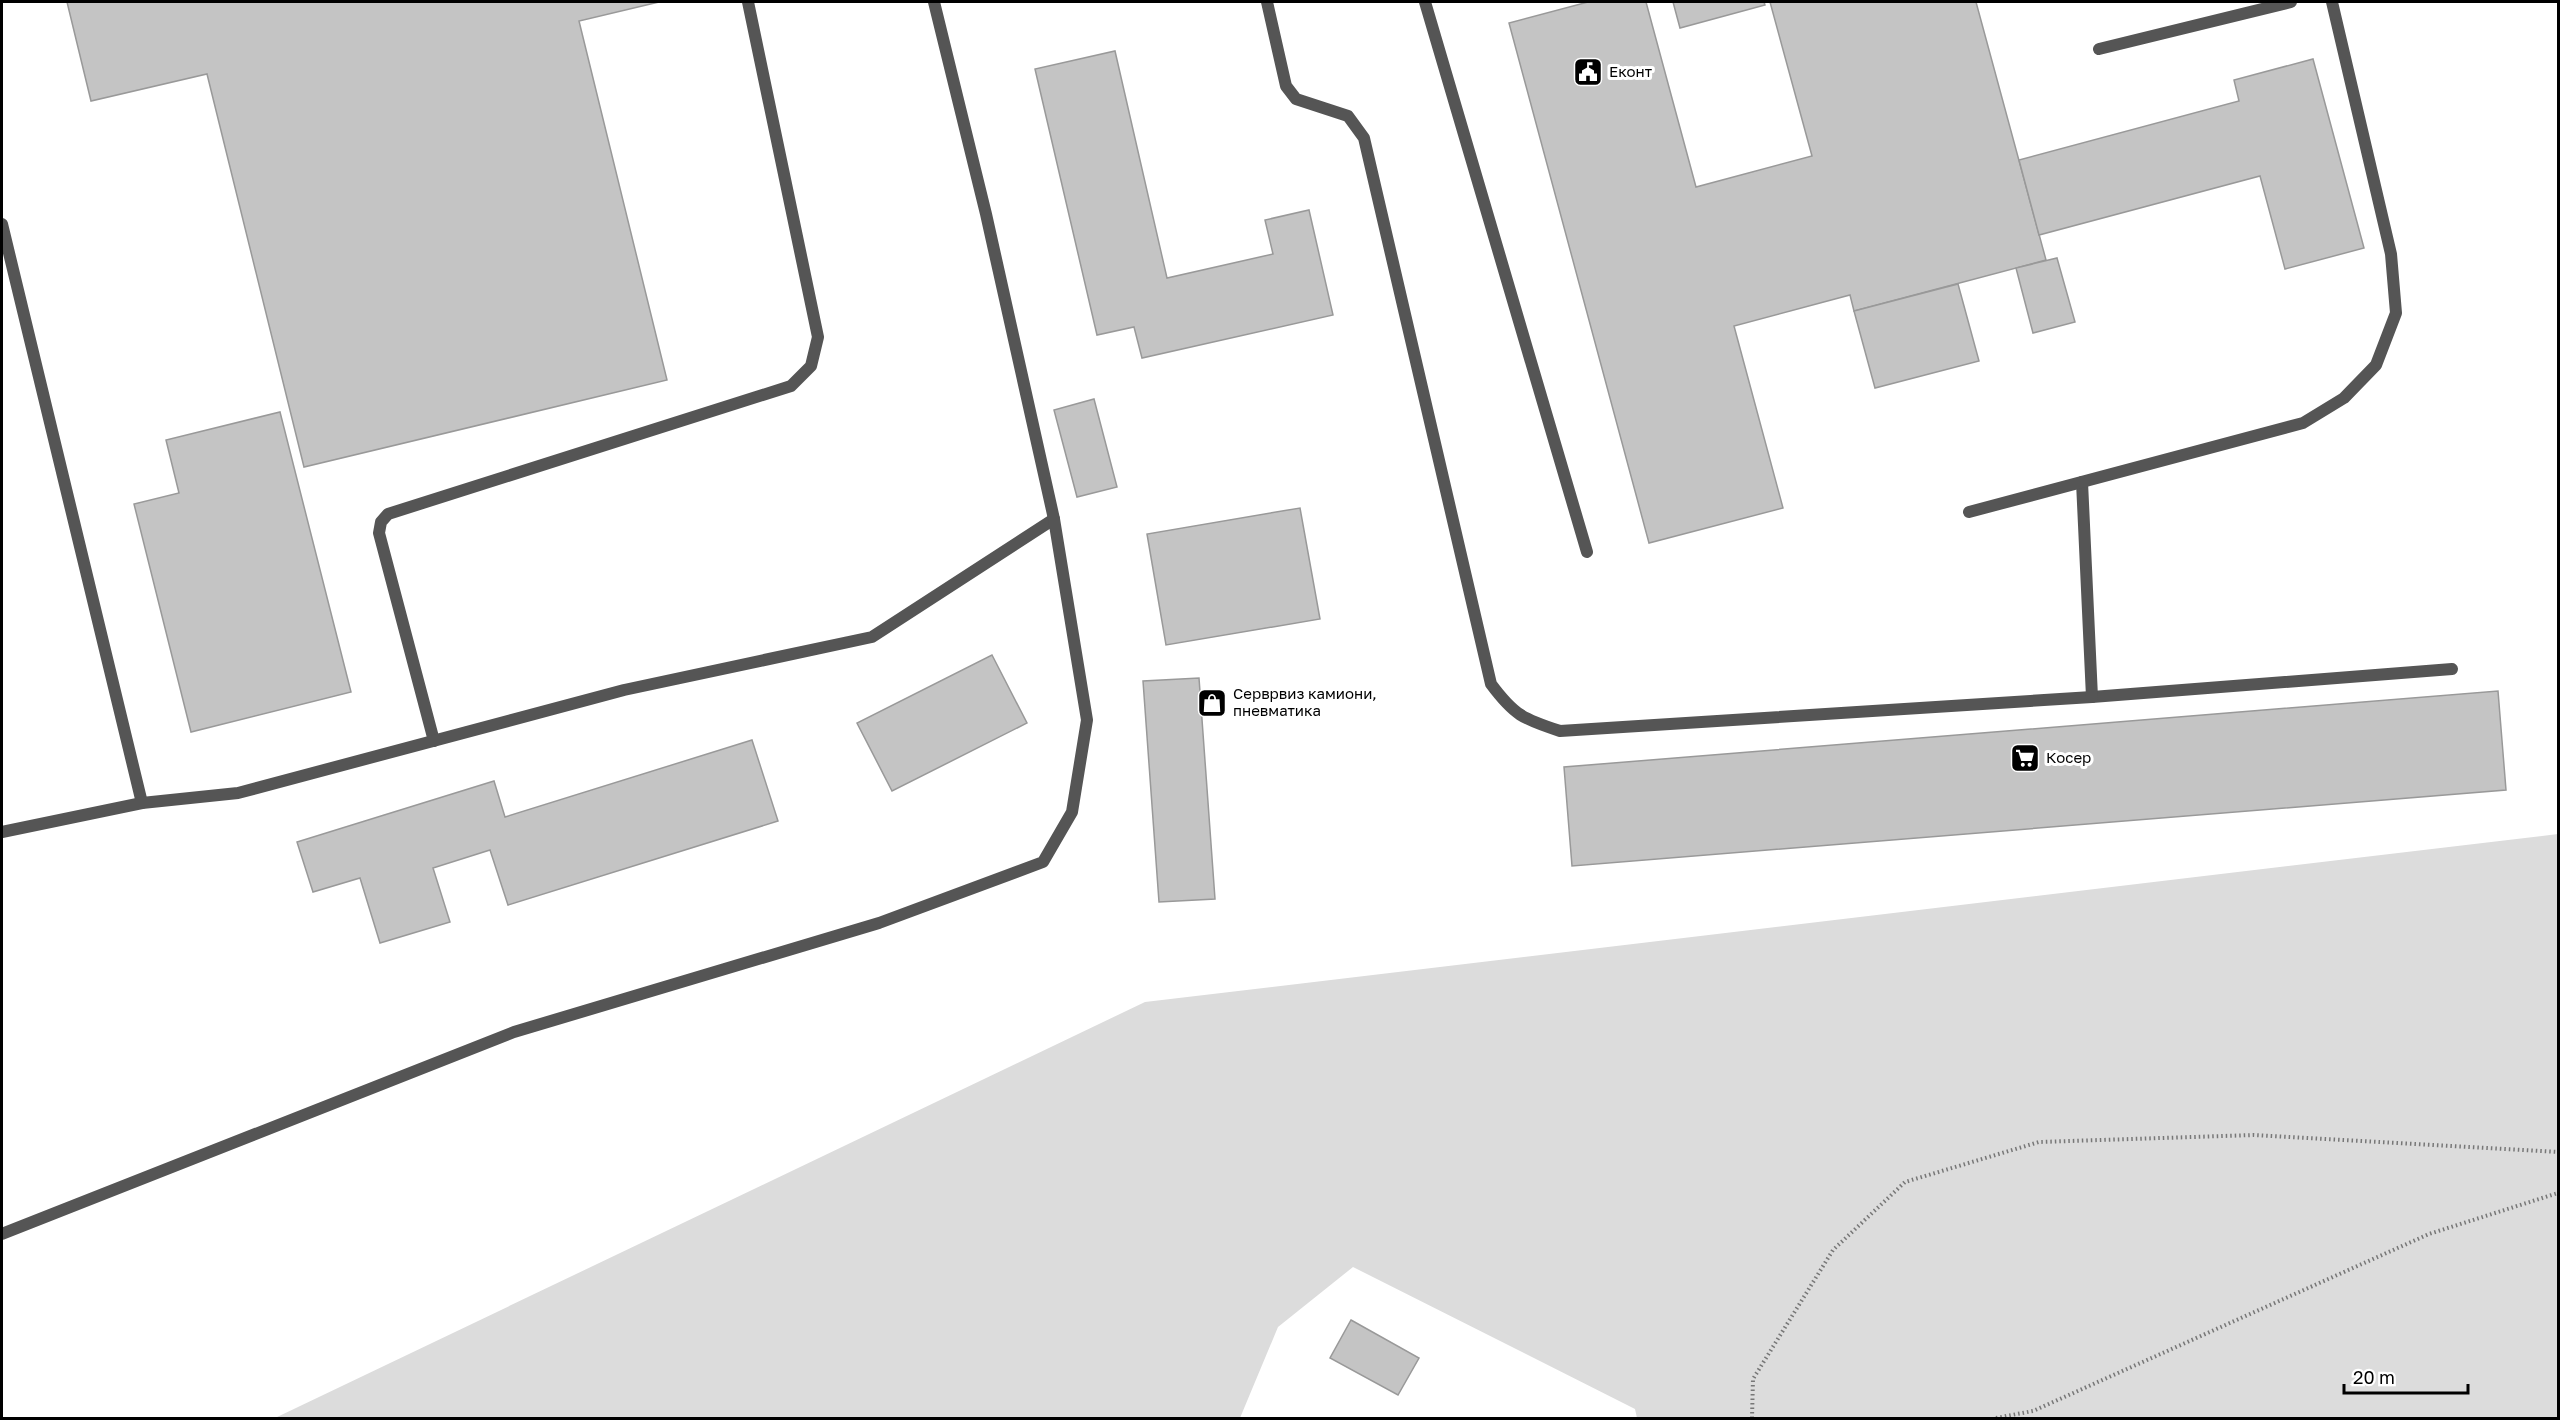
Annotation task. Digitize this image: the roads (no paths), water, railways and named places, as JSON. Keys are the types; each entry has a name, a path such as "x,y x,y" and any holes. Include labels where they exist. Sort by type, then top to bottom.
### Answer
{"lane":[{"path":"434,741 379,533 381,522 388,514 791,386 811,366 818,337 748,2"},
{"path":"2,1234 514,1032 879,923 1043,862 1072,812 1088,720 1054,519 986,214 934,2"},
{"path":"1267,2 1286,86 1296,99 1348,116 1364,138 1491,684 1509,708 1534,723 1560,731 2092,697 2452,669"},
{"path":"1425,2 1587,552"},
{"path":"2099,49 2291,2"},
{"path":"1969,512 2303,423 2344,398 2376,364 2396,313 2391,254 2332,2"},
{"path":"2,225 142,803"},
{"path":"2082,482 2092,697"},
{"path":"2,832 142,803 238,794 624,690 872,637 1054,519"}],"place":[{"name":"Еконт","path":"1588,72"},
{"name":"Серврвиз камиони, пневматика","path":"1212,703"},
{"name":"Косер","path":"2025,758"}]}
